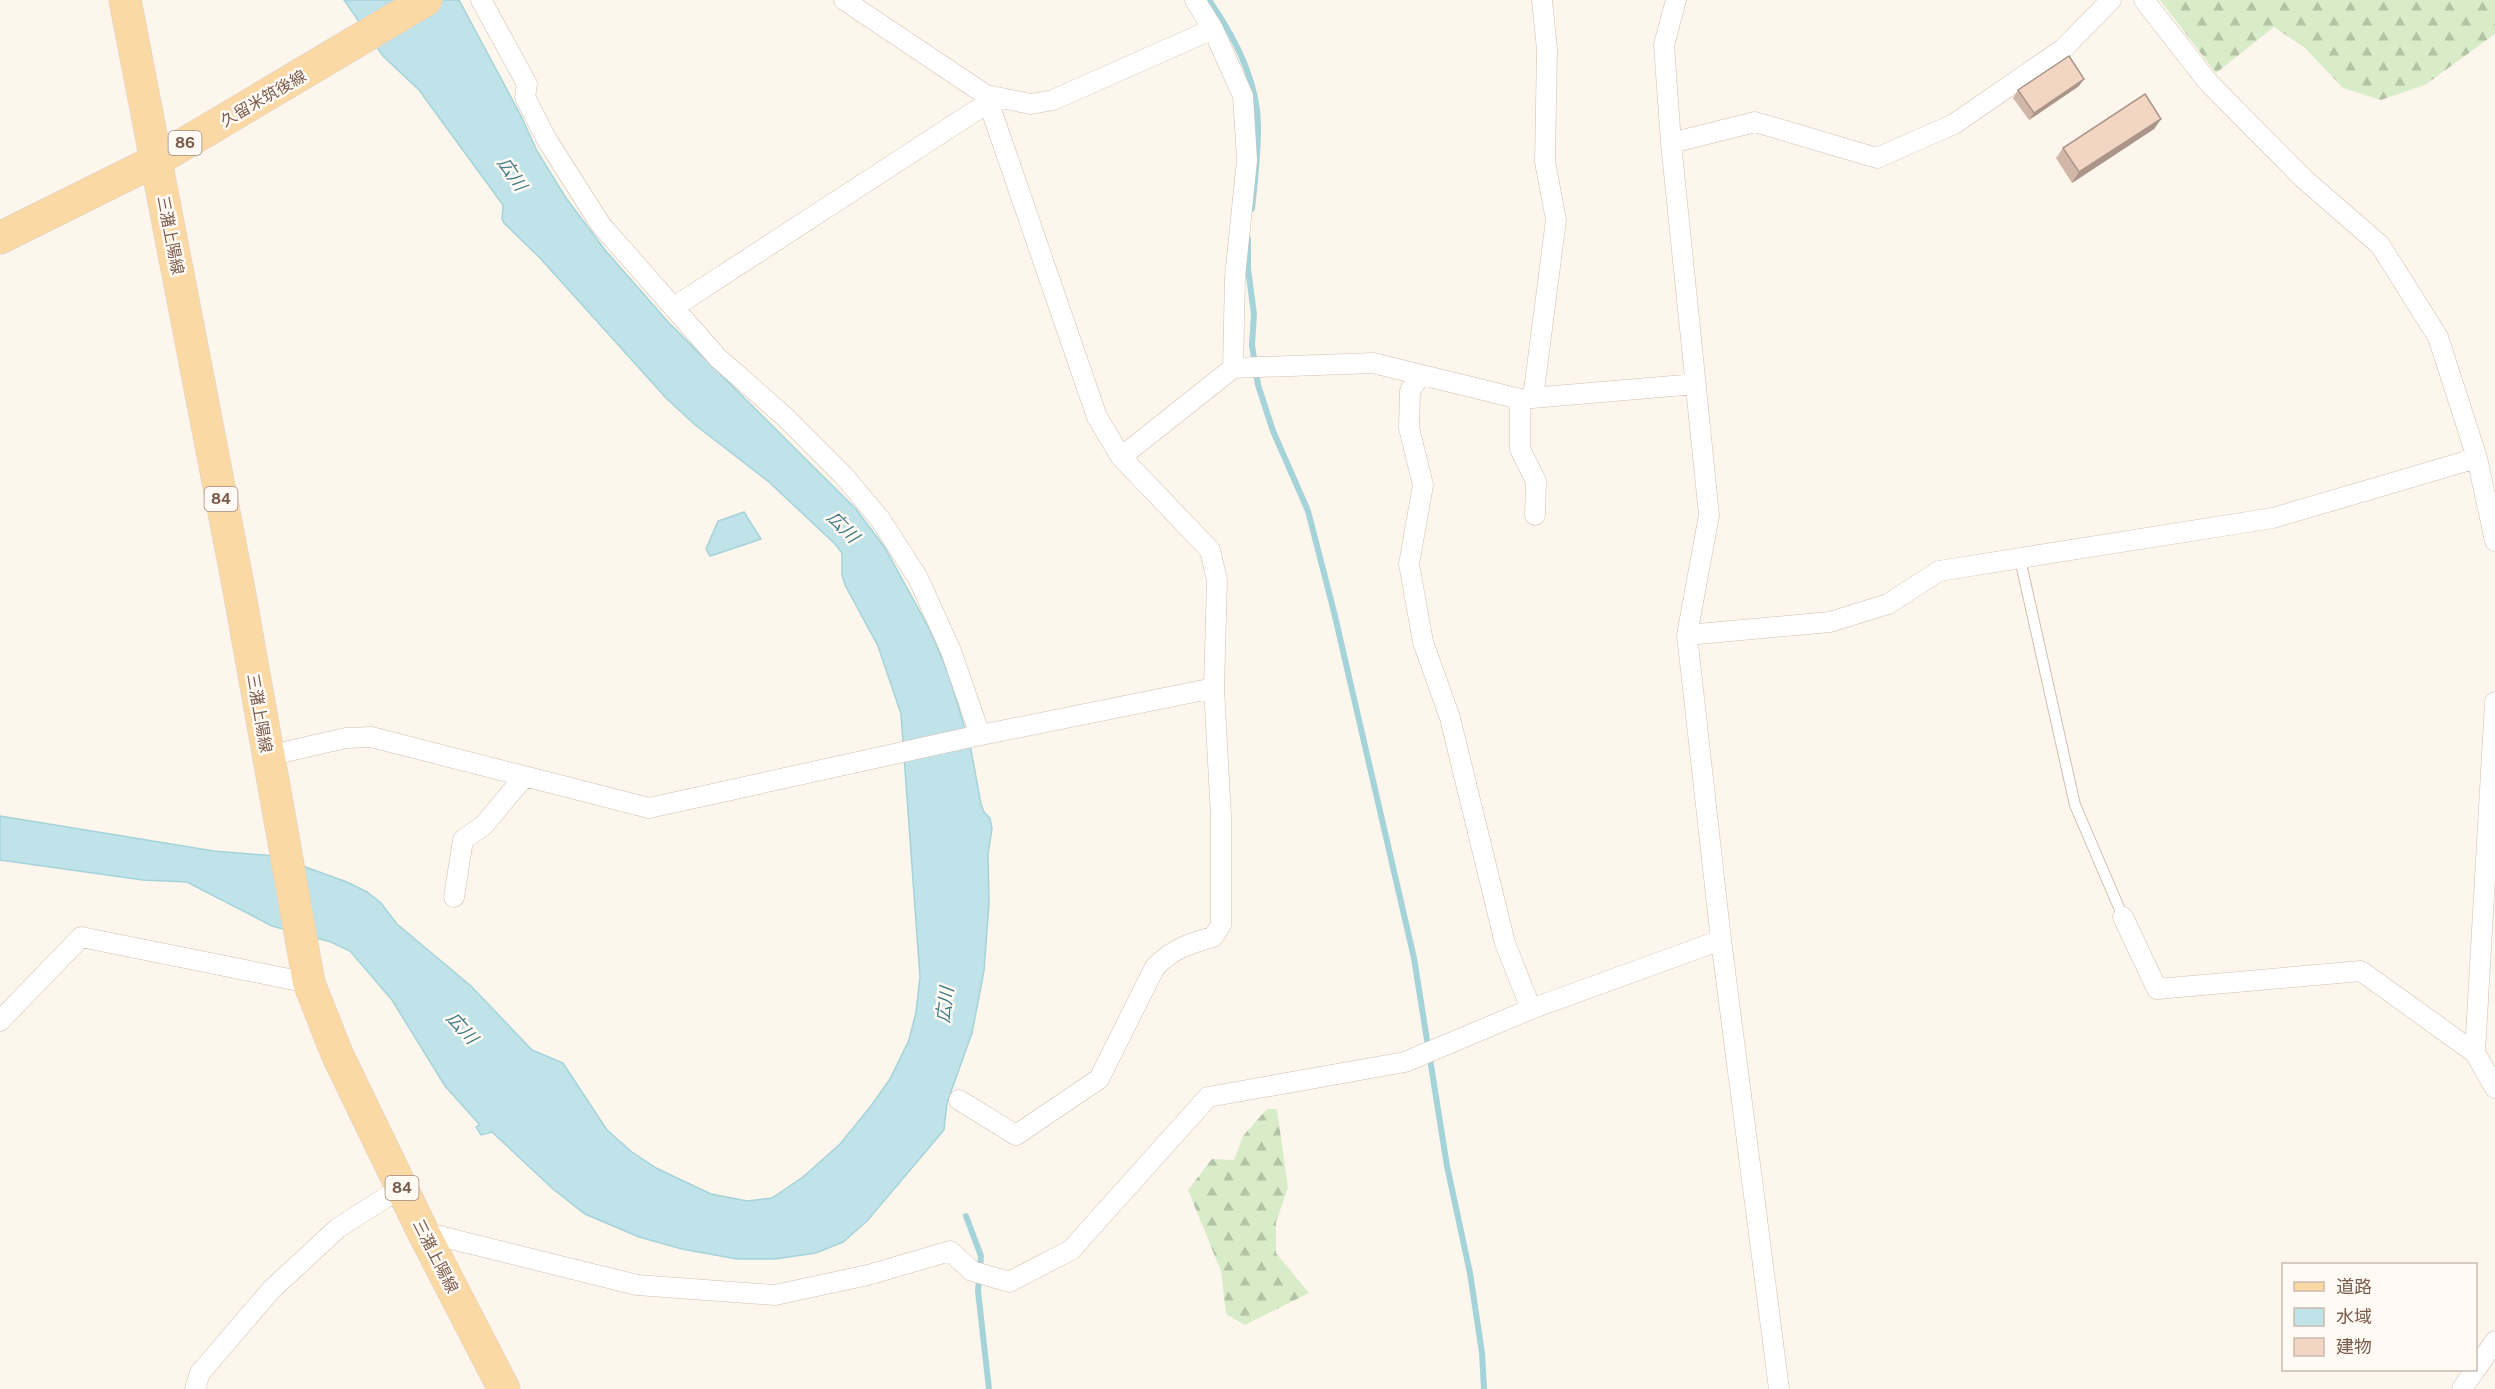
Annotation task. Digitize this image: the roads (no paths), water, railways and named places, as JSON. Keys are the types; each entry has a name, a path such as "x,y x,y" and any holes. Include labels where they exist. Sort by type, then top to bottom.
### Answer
{"main road":[{"name":"三潴上陽線","path":"125,0 239,590 307,972 337,1054 423,1232 504,1389"},
{"name":"久留米筑後線","path":"0,237 157,160 426,0"}],"street":[{"path":"481,0 527,84 525,97 553,150 601,225 718,358 784,416 843,476 880,519 918,578 951,651 976,736"},
{"path":"844,0 987,99 1031,104 1053,100 1213,29"},
{"path":"1196,0 1213,29 1243,96 1247,160 1235,277 1233,368"},
{"path":"1535,514 1536,481 1520,449 1556,220 1545,162 1547,49 1542,0"},
{"path":"1676,0 1664,45 1671,143 1709,515 1688,635 1721,940 1779,1389"},
{"path":"1671,143 1755,122 1876,158 1963,118 2063,49 2111,0"},
{"path":"2144,0 2208,82 2304,179 2380,245 2438,337 2477,458 2495,541"},
{"path":"674,306 987,99"},
{"path":"959,1100 1016,1135 1099,1079 1155,967 1163,958 1183,945 1213,937 1221,925 1221,817 1214,688 1217,580 1210,550 1121,457 1097,417 987,99"},
{"path":"1121,457 1233,368 1373,363 1420,376 1527,399 1696,384"},
{"path":"1420,376 1410,391 1409,428 1422,485 1409,564 1424,642 1450,718 1505,943 1531,1009"},
{"path":"1688,635 1830,622 1888,604 1939,571 2273,518 2477,458"},
{"path":"267,756 346,738 371,737 649,808 900,752 1214,688"},
{"path":"2475,1053 2493,777 2495,702"},
{"path":"454,897 463,840 484,825 524,777"},
{"path":"2123,918 2157,989 2361,971 2475,1053 2495,1088"},
{"path":"0,1021 81,937 307,972"},
{"path":"423,1232 637,1285 775,1295 868,1275 950,1251 972,1271 1009,1282 1071,1250 1208,1097 1405,1062 1531,1009 1721,940"},
{"path":"195,1389 200,1373 272,1289 338,1228 402,1187"},
{"path":"2477,1366 2495,1341"},
{"path":"2462,1389 2474,1371"}],"lane":[{"path":"2020,559 2075,805 2123,918"}],"water":[{"name":"広川","path":"344,0 459,0 521,116 537,151 566,198 605,250 669,323 856,509 885,548 930,630 950,678 971,750 981,804 984,812 990,818 992,829 988,854 989,903 984,971 972,1033 947,1103 944,1130 867,1221 843,1242 816,1253 775,1259 737,1259 682,1249 639,1237 585,1214 553,1189 492,1132 481,1135 476,1127 480,1125 445,1086 392,1000 350,951 331,942 272,926 187,882 143,880 0,860 0,816 214,851 275,856 347,882 367,892 381,903 397,924 471,986 532,1050 563,1063 607,1130 632,1152 656,1168 711,1194 747,1201 772,1198 803,1177 840,1144 871,1106 890,1079 909,1040 916,1012 920,977 901,714 878,646 845,585 842,575 842,553 769,482 694,424 666,398 540,258 504,223 503,205 419,90 383,56"},
{"path":"744,512 761,539 710,556 706,549 718,521"}],"waterway":[{"path":"1209,0 1236,45 1250,78 1254,95 1258,139 1252,209"},
{"path":"1248,239 1248,269 1254,314 1252,345 1258,385 1273,431 1308,511 1334,612 1414,958 1447,1166 1470,1273 1482,1353 1484,1389"},
{"path":"966,1216 981,1256 978,1291 989,1389"}]}
